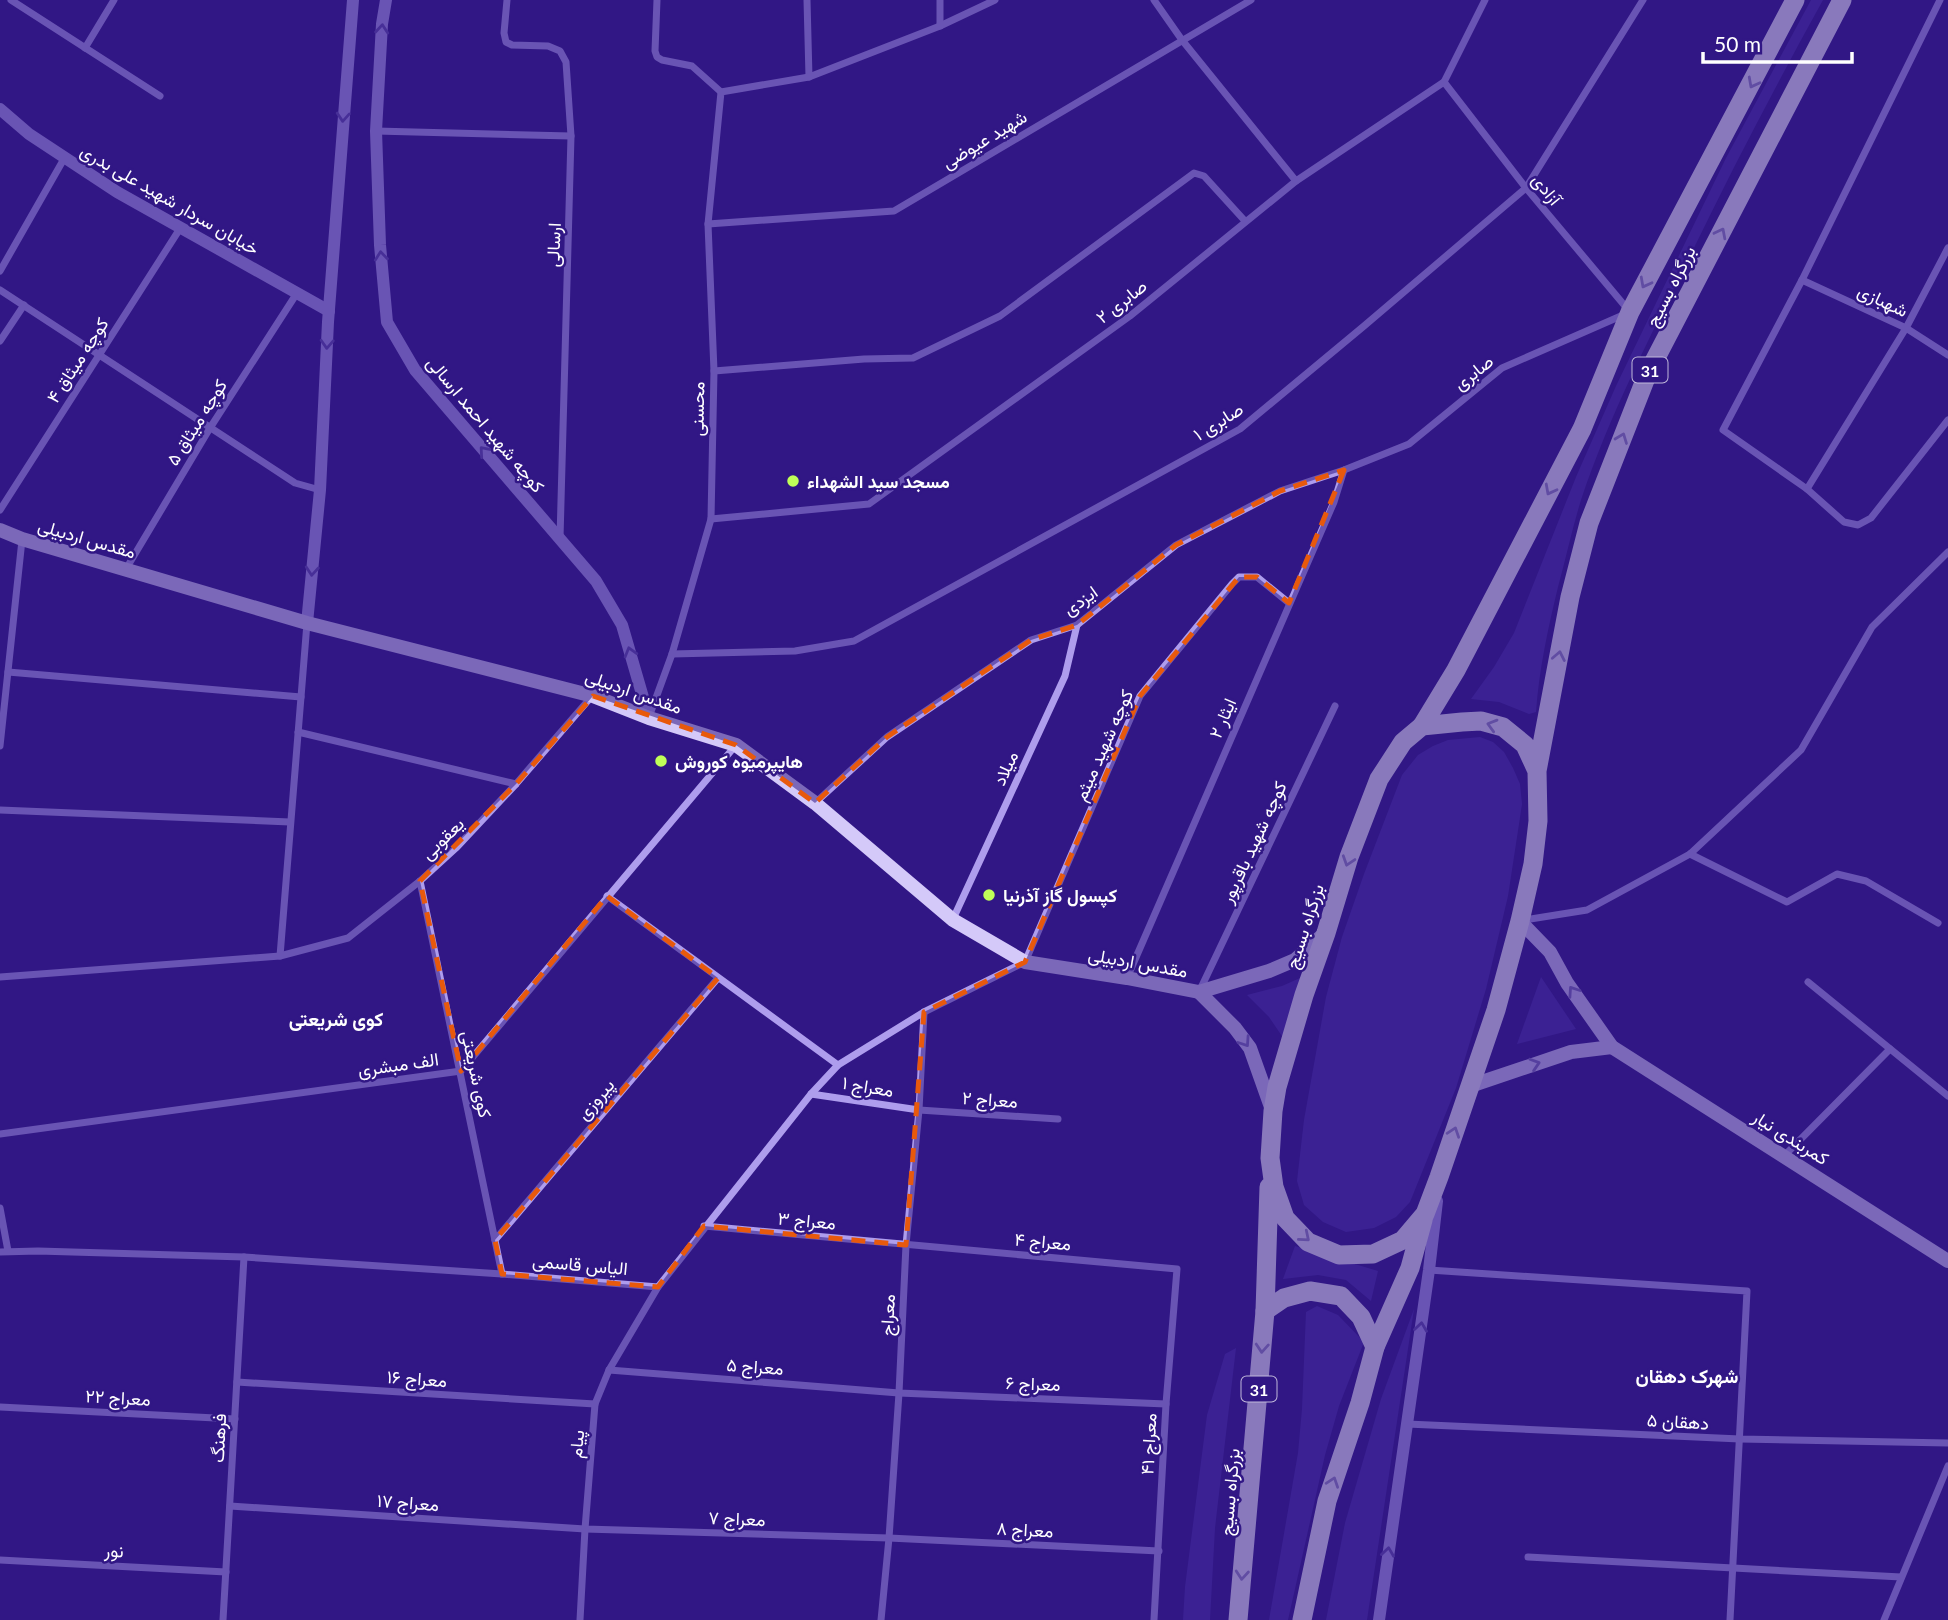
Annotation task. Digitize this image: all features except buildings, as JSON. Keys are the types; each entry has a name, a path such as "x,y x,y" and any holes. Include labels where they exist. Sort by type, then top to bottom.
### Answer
{"highway":[{"name":"بزرگراه بسیج","path":"1238,1620 1265,1311 1269,1157 1273,1111 1288,1048 1349,857 1379,779 1403,742 1422,726 1456,670 1582,429 1630,312 1795,0"},
{"name":"بزرگراه بسیج","path":"1302,1620 1327,1501 1360,1403 1375,1347 1410,1268 1424,1214 1496,1010 1520,921 1533,864 1538,821 1537,771 1570,597 1589,523 1642,387 1842,0"},
{"name":"بزرگراه بسیج","path":"1422,726 1481,721 1503,727 1525,745 1537,771"},
{"name":"بزرگراه بسیج","path":"1269,1157 1274,1187 1285,1218 1308,1242 1339,1255 1373,1254 1403,1240 1424,1214"},
{"path":"1265,1311 1284,1298 1310,1291 1341,1296 1362,1317 1375,1347"}],"main road":[{"name":"مقدس اردبیلی","path":"0,530 22,539 307,623 593,696 649,718 736,745 815,803 953,920 1025,962 1199,992"},
{"path":"1470,1086 1571,1052 1612,1046 1567,983 1550,952 1520,921"},
{"path":"1273,1111 1250,1048 1235,1028 1199,992 1245,979 1295,960 1326,933"},
{"name":"کمربندی نیار","path":"1612,1046 1948,1261"}],"street":[{"path":"11,0 160,96"},
{"path":"85,48 114,0"},
{"path":"280,956 320,490 329,311 353,0"},
{"name":"کوچه شهید احمد ارسالی","path":"386,0 382,24 376,131 380,245 387,322 415,370 596,581 622,625 649,718"},
{"name":"ارسالی","path":"507,0 506,42 512,45 548,46 560,51 566,62 571,136 560,539"},
{"path":"657,0 657,57 692,66 721,92 808,76 940,26 995,0"},
{"path":"807,0 808,76"},
{"path":"940,0 940,26"},
{"path":"1154,0 1182,40 1296,181"},
{"name":"شهید عیوضی","path":"708,224 894,211 1251,0"},
{"name":"صابری ۲","path":"711,519 869,504 1130,316 1296,181 1444,82 1485,0"},
{"name":"صابری ۱","path":"672,654 795,651 854,641 1240,429 1526,188 1643,0"},
{"path":"1940,0 1802,280 1723,430 1807,489 1844,522 1858,525 1871,518 1948,419"},
{"name":"آزادی","path":"1444,82 1526,188 1630,312"},
{"name":"محسنی","path":"649,718 672,654 711,519 713,370 708,224 721,92"},
{"name":"خیابان سردار شهید علی بدری","path":"0,109 29,134 117,192 329,311"},
{"path":"376,131 571,136"},
{"path":"0,271 65,157"},
{"path":"713,370 913,358 1000,316 1194,173 1203,176 1245,221"},
{"name":"کوچه میثاق ۴","path":"0,510 181,227"},
{"path":"1807,489 1906,328 1948,248"},
{"name":"شهبازی","path":"1802,280 1906,328 1948,355"},
{"path":"0,290 295,483 320,490"},
{"name":"کوچه میثاق ۵","path":"125,569 210,428 298,293"},
{"path":"0,341 24,305"},
{"name":"صابری","path":"1344,470 1409,444 1502,368 1630,312"},
{"name":"ایثار ۲","path":"1127,978 1334,502 1344,470"},
{"name":"ایزدی","path":"815,803 887,737 1031,640 1077,625 1176,545 1280,491 1344,470"},
{"path":"0,746 22,539"},
{"path":"1520,921 1587,910 1690,854 1801,750 1872,627 1948,552"},
{"name":"کوچه شهید میثم","path":"1025,962 1140,696 1239,577 1256,577 1289,603"},
{"name":"میلاد","path":"953,920 1065,676 1077,625"},
{"path":"8,673 301,697"},
{"name":"یعقوبی","path":"0,976 280,956 348,937 420,881 456,848 516,785 593,696"},
{"name":"کوچه شهید باقرپور","path":"1199,992 1335,706"},
{"path":"298,732 516,785"},
{"name":"الف مبشری","path":"0,1134 461,1071 736,745"},
{"path":"0,810 290,822"},
{"path":"1690,854 1787,902 1837,874 1866,881 1938,923"},
{"name":"کوی شریعتی","path":"420,881 502,1274"},
{"path":"607,896 838,1065"},
{"path":"658,1287 811,1094 838,1065 924,1012 1025,962"},
{"name":"پیروزی","path":"495,1241 718,978"},
{"path":"1808,982 1948,1096"},
{"name":"معراج","path":"881,1620 889,1538 906,1245 919,1110 924,1012"},
{"path":"1784,1156 1890,1049"},
{"name":"معراج ۱","path":"811,1094 919,1110"},
{"name":"معراج ۲","path":"919,1110 1058,1119"},
{"path":"1379,1620 1429,1270 1439,1177"},
{"path":"0,1208 4,1251"},
{"name":"معراج ۳","path":"704,1226 906,1245"},
{"name":"معراج ۴","path":"906,1245 1177,1269"},
{"name":"الیاس قاسمی","path":"4,1251 244,1257 658,1287"},
{"name":"فرهنگ","path":"223,1620 244,1257"},
{"name":"معراج ۴۱","path":"1154,1620 1177,1269"},
{"path":"1429,1270 1747,1291 1730,1620"},
{"name":"پیام","path":"580,1620 595,1405 609,1370 658,1287"},
{"name":"معراج ۵","path":"609,1370 899,1393"},
{"name":"معراج ۱۶","path":"237,1382 595,1405"},
{"name":"معراج ۶","path":"899,1393 1166,1405"},
{"name":"معراج ۲۲","path":"0,1406 235,1419"},
{"name":"دهقان ۵","path":"1407,1424 1740,1439 1948,1443"},
{"path":"1884,1620 1948,1466"},
{"name":"معراج ۱۷","path":"230,1506 585,1529"},
{"name":"معراج ۷","path":"585,1529 889,1538"},
{"name":"معراج ۸","path":"889,1538 1159,1551"},
{"path":"1528,1557 1901,1577"},
{"name":"نور","path":"0,1560 226,1572"}],"highlighted area":[{"path":"1344,470 1289,603 1257,577 1239,577 1140,696 1025,962 924,1012 906,1245 704,1226 658,1287 502,1274 495,1240 718,978 607,896 461,1071 420,881 516,784 593,696 736,745 815,803 887,737 1031,640 1077,625 1176,545 1280,491"}],"shaded area":[{"path":"1811,0 1823,0 1737,161 1660,317 1617,407 1592,469 1554,602 1536,712 1529,714 1499,702 1471,699 1514,633 1576,477 1616,386 1726,158"},
{"path":"1480,737 1493,742 1504,752 1520,784 1522,804 1508,896 1486,989 1456,1088 1410,1202 1396,1217 1374,1228 1346,1232 1323,1222 1304,1205 1297,1181 1304,1120 1326,997 1342,937 1402,775 1418,755 1433,746 1448,740"},
{"path":"1309,974 1288,1045 1269,1017 1247,995 1282,986"},
{"path":"1541,977 1576,1029 1517,1044"},
{"path":"1295,1246 1378,1271 1371,1301 1346,1280 1318,1275 1283,1279"},
{"path":"1317,1306 1338,1315 1364,1342 1339,1406 1325,1455 1288,1620 1269,1620 1298,1453 1306,1312"},
{"path":"1414,1309 1367,1620 1326,1620 1345,1523 1381,1399"},
{"path":"1236,1348 1215,1528 1210,1620 1183,1620 1207,1415 1225,1354"}],"place":[{"name":"مسجد سید الشهداء","path":"793,481"},
{"name":"هایپرمیوه کوروش","path":"661,761"},
{"name":"کپسول گاز آذرنیا","path":"989,895"}],"district":[{"name":"کوی شریعتی","path":"336,1018"},
{"name":"شهرک دهقان","path":"1687,1375"}]}
